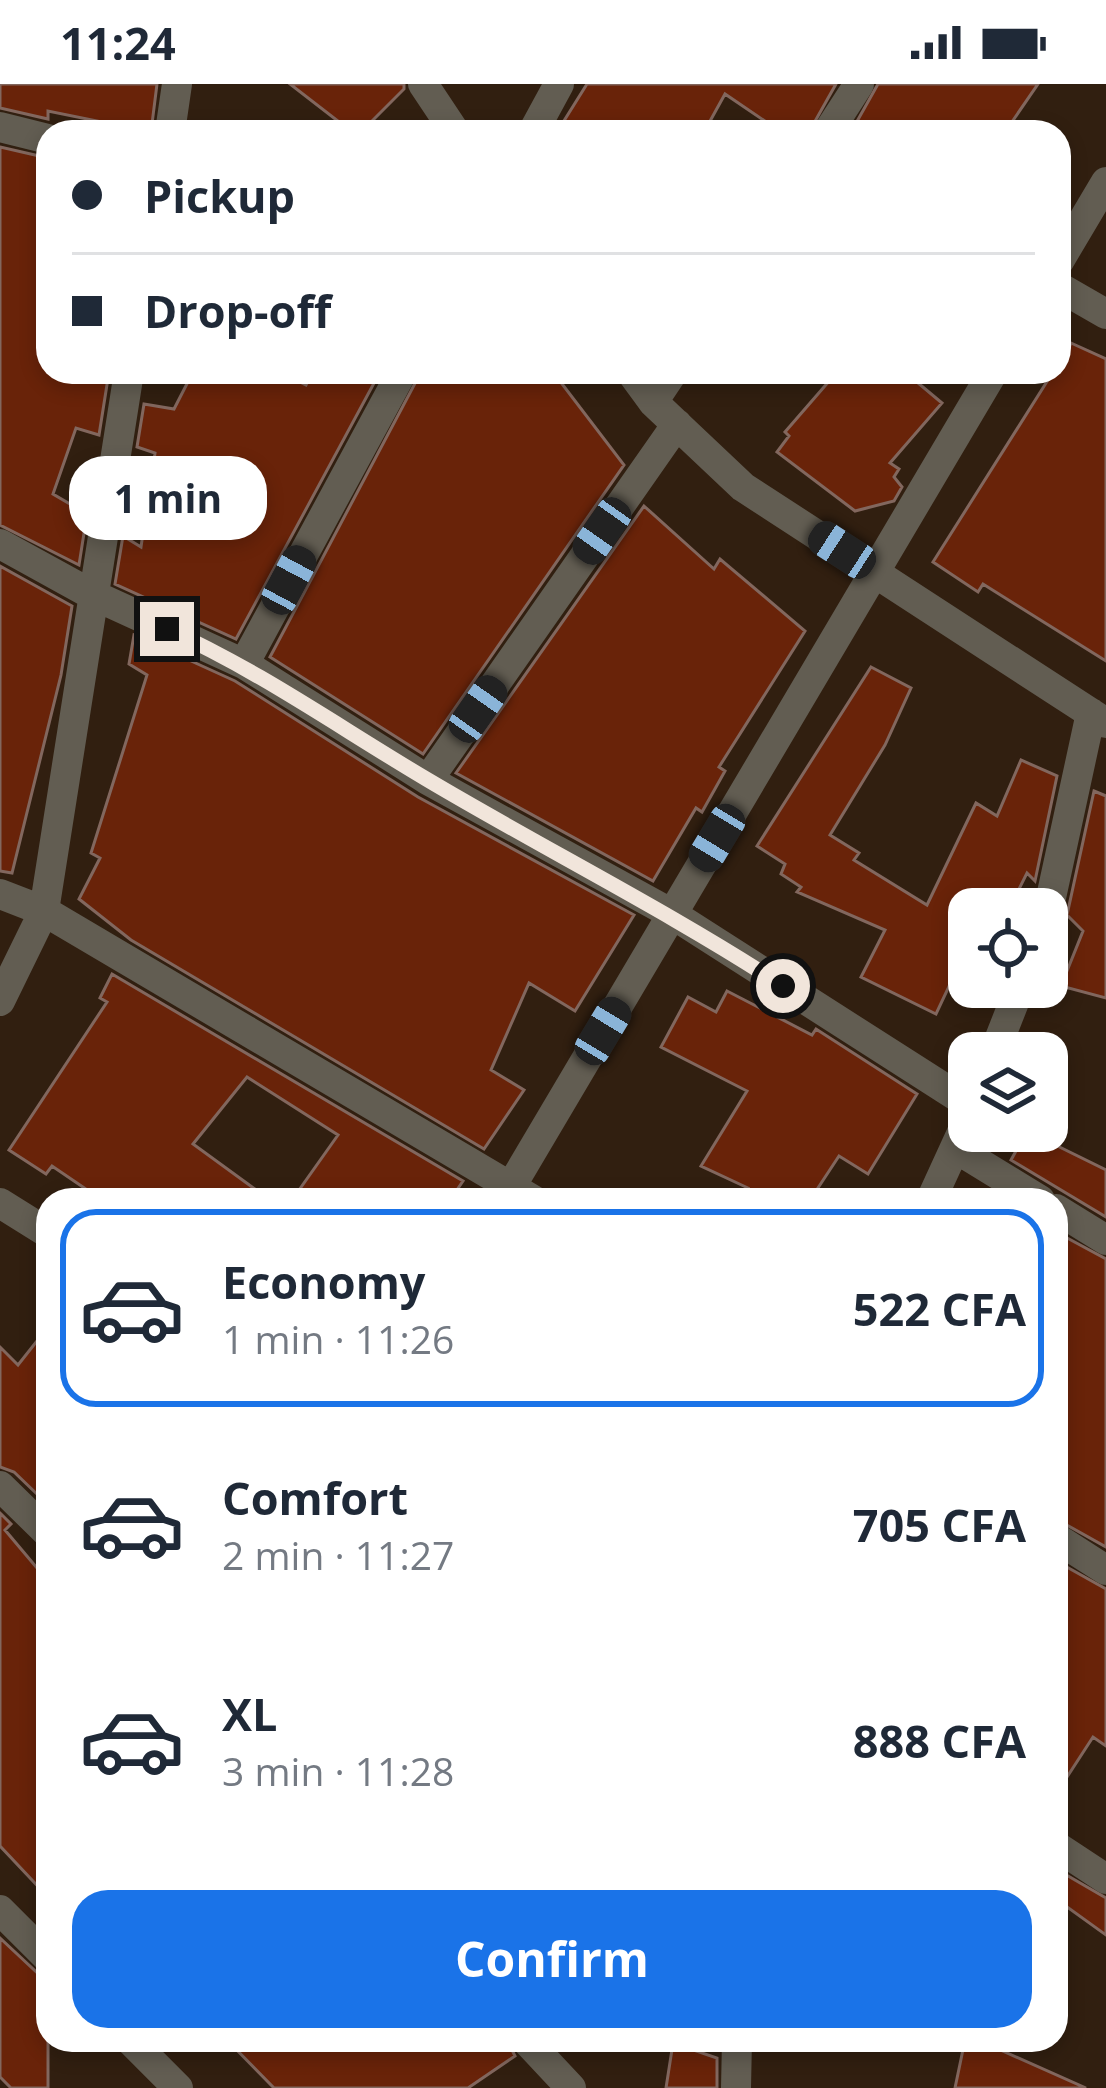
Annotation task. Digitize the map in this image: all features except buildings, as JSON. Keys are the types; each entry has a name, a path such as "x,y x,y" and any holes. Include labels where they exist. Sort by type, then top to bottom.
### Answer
{"street":[{"path":"172,120 177,84"},
{"path":"423,84 447,120"},
{"path":"540,120 559,84"},
{"path":"836,120 860,84"},
{"path":"0,127 36,136"},
{"path":"1071,241 1106,182"},
{"path":"1071,294 1106,314"},
{"path":"0,1001 44,911 127,384"},
{"path":"244,664 396,384"},
{"path":"640,384 743,487 1098,718 1054,888"},
{"path":"653,402 665,384"},
{"path":"520,1188 672,914 986,384"},
{"path":"428,780 677,424"},
{"path":"0,544 91,594 244,664 428,780 672,914 948,1091"},
{"path":"0,894 44,911 504,1188"},
{"path":"937,1188 953,1152"},
{"path":"962,1152 1020,1188"},
{"path":"0,1203 36,1225"},
{"path":"1068,1216 1106,1240"},
{"path":"0,1486 36,1521"},
{"path":"1068,1546 1106,1570"},
{"path":"1068,1854 1106,1879"},
{"path":"0,1910 36,1946"},
{"path":"142,2052 178,2088"},
{"path":"536,2052 563,2086"},
{"path":"736,2088 737,2052"}],"route":[{"path":"167,629 244,664 428,780 672,914 783,986"}]}
